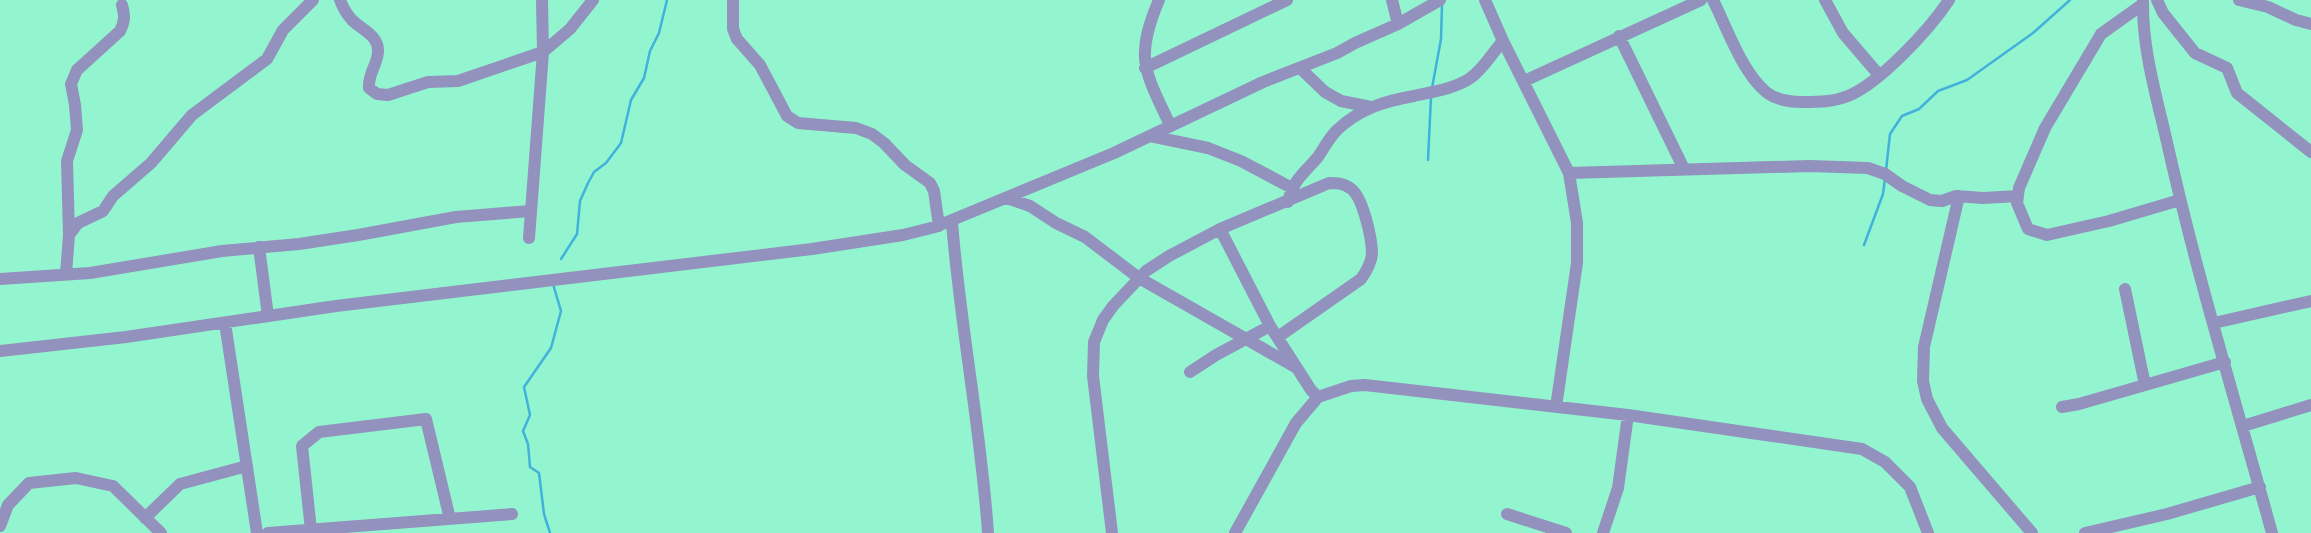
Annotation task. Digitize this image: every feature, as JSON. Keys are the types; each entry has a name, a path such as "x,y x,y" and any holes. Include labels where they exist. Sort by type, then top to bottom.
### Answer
{"street":[{"path":"70,235 78,223 104,211 113,196 151,163 202,106 213,101 267,60 283,30 313,0"},
{"path":"340,0 347,15 369,32 377,44 378,52 374,67 368,78 369,88 377,94 388,95 428,82 458,81 543,52 570,29 582,11 593,0"},
{"path":"528,238 543,52 542,0"},
{"path":"733,0 733,29 737,39 760,65 787,116 798,123 856,128 872,134 884,142 905,165 930,183 934,191 939,226"},
{"path":"1159,0 1150,21 1144,46 1145,68 1170,126"},
{"path":"1145,68 1287,0"},
{"path":"1392,0 1398,24"},
{"path":"0,351 126,337 343,305 812,249 904,235 952,222 1150,136 1263,82 1301,69 1398,24 1440,0"},
{"path":"1486,0 1503,41 1569,173 1577,223 1577,263 1556,407"},
{"path":"1524,81 1619,36 1702,0"},
{"path":"1713,0 1748,70 1766,93 1789,102 1825,102 1849,95 1880,75 1913,43 1949,0"},
{"path":"1825,0 1843,33 1880,75"},
{"path":"2157,0 2163,13 2195,53 2227,68 2237,93 2311,152"},
{"path":"2239,0 2272,8 2296,20 2311,24"},
{"path":"2143,2 2100,34 2088,53 2045,128 2019,188 2017,203 2028,229 2047,235 2109,221 2180,200"},
{"path":"2143,2 2143,28 2148,63 2180,200 2272,533"},
{"path":"66,274 70,235 67,161 77,130 76,105 71,84 77,70 120,31 125,23 125,14 122,5"},
{"path":"1619,36 1684,169"},
{"path":"1288,202 1292,188 1337,130 1371,107 1385,102 1431,93 1468,80 1478,73 1503,41"},
{"path":"1301,69 1326,92 1341,101 1371,107"},
{"path":"1150,136 1208,148 1241,161 1292,188"},
{"path":"1569,173 1810,166 1868,168 1885,174 1906,188 1930,200 1942,201 1959,196 1983,198 2018,196"},
{"path":"1112,533 1093,376 1094,342 1103,320 1113,306 1139,278 1169,256 1220,229 1329,184 1342,183 1352,188 1360,201 1366,220 1372,254 1368,269 1361,279 1278,337"},
{"path":"1959,196 1924,347 1923,381 1927,399 1942,428 2032,533"},
{"path":"1006,198 1030,206 1056,223 1085,237 1139,278 1298,368"},
{"path":"0,279 90,273 222,251 358,235 456,217 530,211"},
{"path":"952,222 955,263 984,477 988,533"},
{"path":"1220,229 1270,326 1311,390 1318,397"},
{"path":"259,247 268,316"},
{"path":"2125,289 2145,385"},
{"path":"2214,323 2311,301"},
{"path":"225,323 257,533"},
{"path":"1190,372 1216,355 1270,326"},
{"path":"2062,407 2225,362"},
{"path":"1235,533 1296,423 1318,397 1351,386 1365,385 1628,415 1862,449 1885,462 1910,487 1928,533"},
{"path":"2243,426 2311,405"},
{"path":"1603,533 1618,488 1628,415"},
{"path":"311,530 302,446 318,432 426,419 450,519"},
{"path":"145,518 180,484 246,466"},
{"path":"0,526 8,505 29,483 76,478 113,486 161,533"},
{"path":"2085,533 2153,518 2260,487"},
{"path":"268,533 333,530 512,514"},
{"path":"1506,514 1566,533"}],"waterway":[{"path":"561,259 577,234 580,201 588,183 594,172 606,163 621,143 631,100 644,78 650,51 659,33 667,0"},
{"path":"1886,170 1890,134 1902,116 1919,109 1938,91 1967,80 2033,33 2070,0"},
{"path":"1432,88 1441,39 1442,4"},
{"path":"1428,160 1431,97"},
{"path":"1864,245 1883,194 1885,179"},
{"path":"550,533 544,514 539,473 530,467 528,444 523,431 530,415 524,387 551,348 561,311 553,284"}]}
